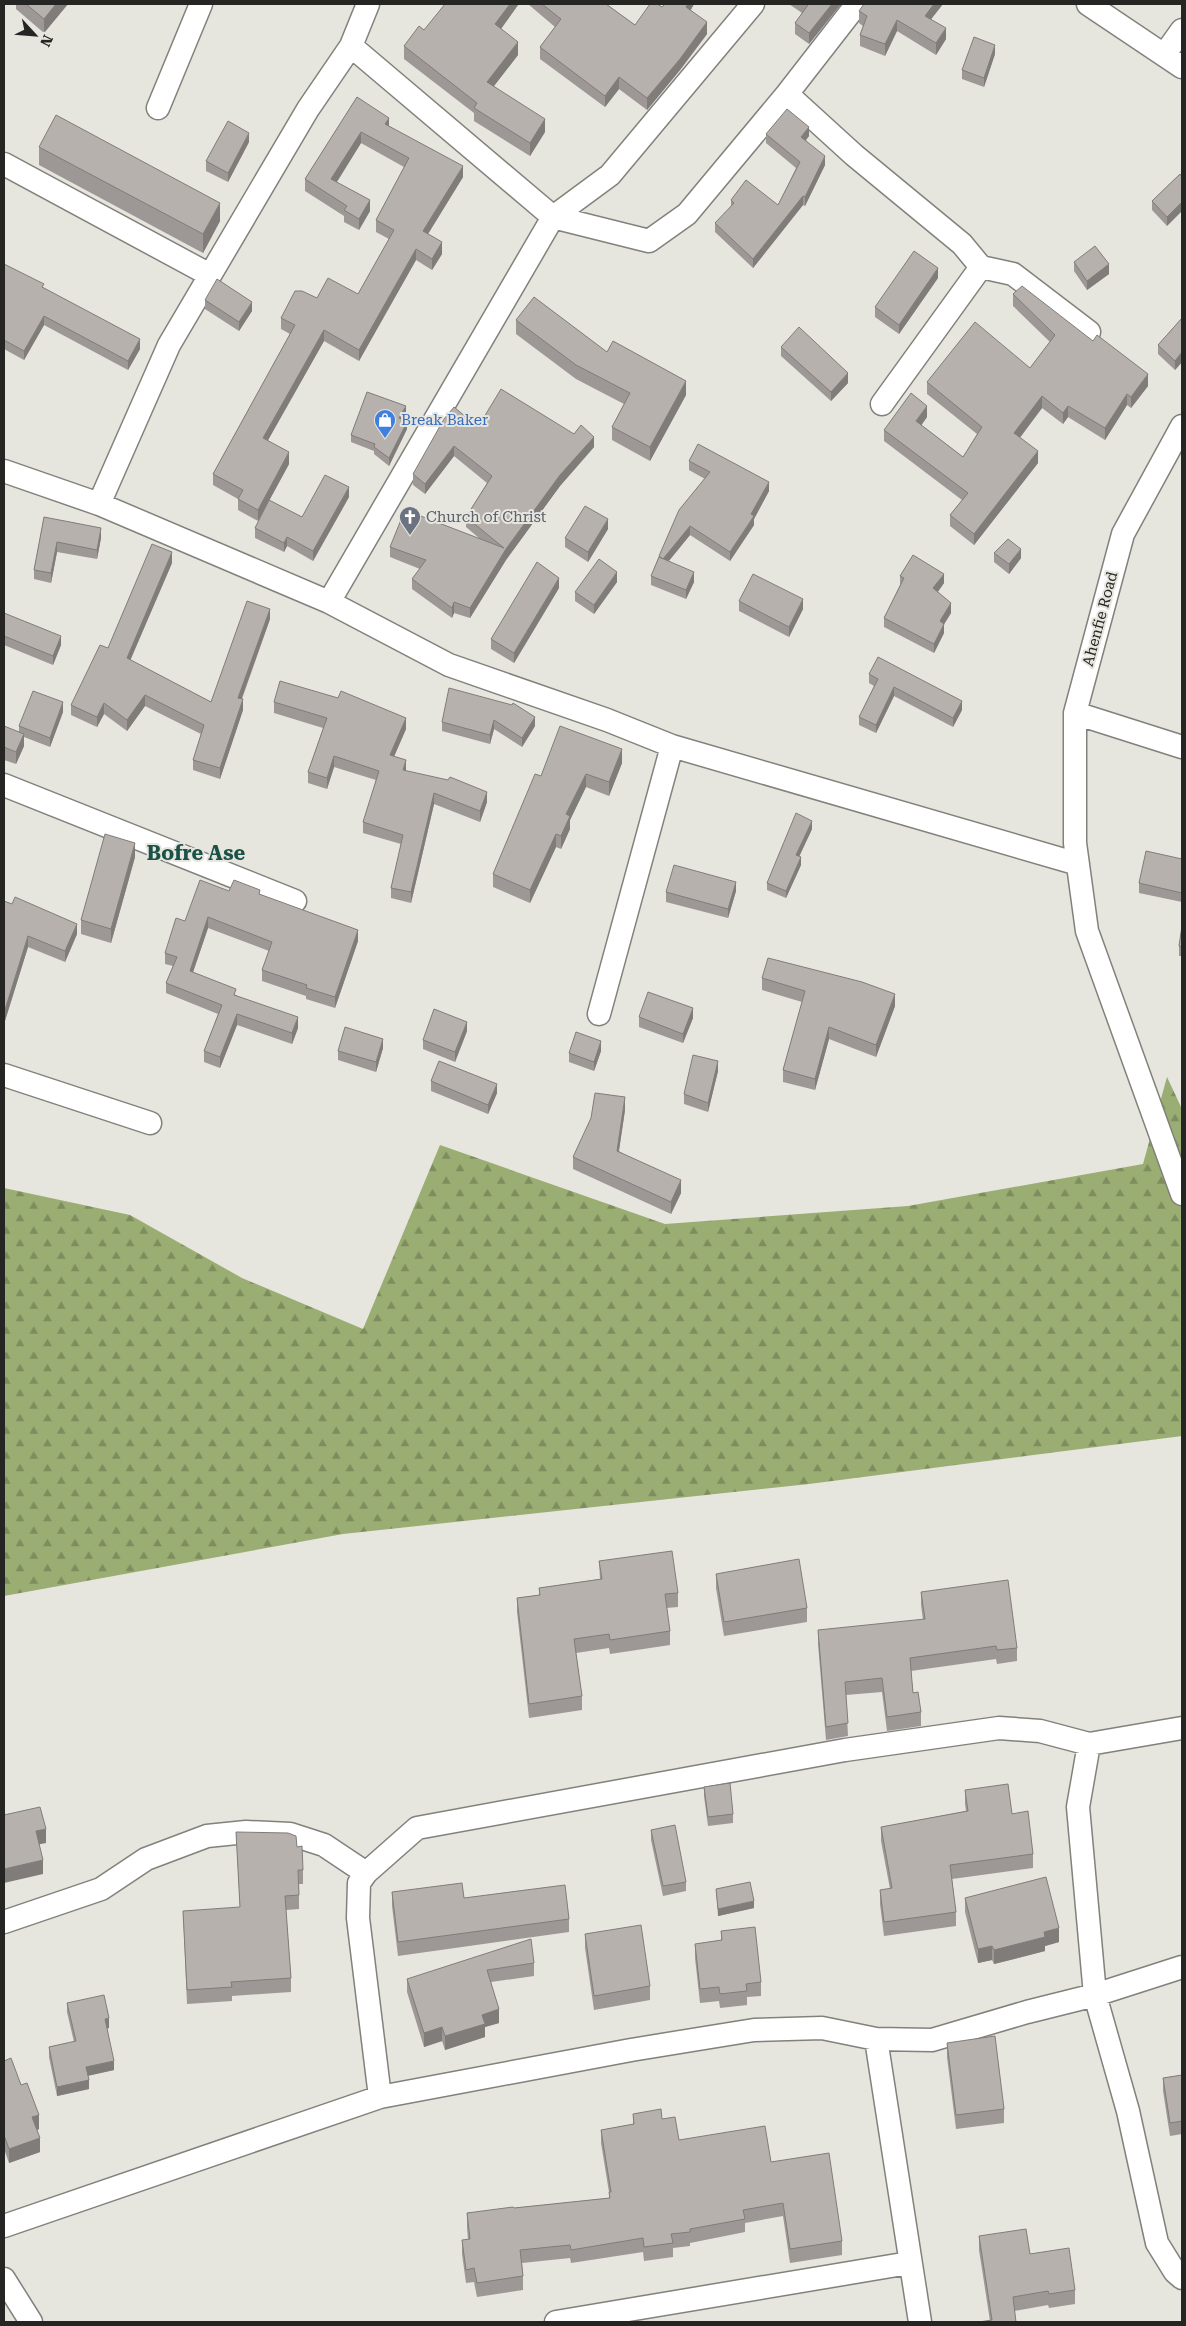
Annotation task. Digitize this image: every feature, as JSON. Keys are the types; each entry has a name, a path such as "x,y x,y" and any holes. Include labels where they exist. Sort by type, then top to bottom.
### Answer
{"street":[{"path":"158,108 202,4"},
{"path":"99,504 169,345 308,109 351,46 368,4"},
{"path":"329,602 553,217 610,175 754,4"},
{"path":"351,46 553,217 649,241 687,214 787,94 857,4"},
{"path":"1088,4 1173,61 1182,30"},
{"path":"787,94 854,155 962,244 981,267 1013,274 1089,332"},
{"path":"4,164 210,275"},
{"path":"882,404 981,267"},
{"name":"Ahenfie Road","path":"1182,426 1123,534 1075,713 1075,843 1087,931 1182,1194"},
{"path":"4,471 99,504 329,602 449,665 607,720 672,746 1078,864"},
{"path":"1075,713 1182,747"},
{"path":"599,1014 672,746"},
{"path":"4,785 295,901"},
{"path":"4,1075 150,1124"},
{"path":"380,2098 358,1918 359,1883 366,1873 417,1828 845,1750 999,1728 1040,1731 1089,1744 1182,1728"},
{"path":"1089,1744 1078,1807 1096,1994 1128,2111 1157,2243 1175,2272 1182,2278"},
{"path":"4,1922 101,1888 146,1859 207,1836 246,1832 290,1834 324,1845 366,1873"},
{"path":"4,2226 380,2098 631,2050 754,2030 822,2028 876,2040 932,2040 1096,1994 1182,1967"},
{"path":"876,2040 920,2322"},
{"path":"556,2322 910,2264"},
{"path":"4,2279 31,2322"}],"green space":[{"path":"1167,1077 1182,1109 1182,1436 809,1484 343,1534 4,1596 4,1188 130,1215 242,1278 363,1329 440,1145 665,1224 908,1206 1143,1164"}],"building":[{"path":"26,4 56,4 44,19"},
{"path":"445,4 510,4 495,24 518,42 487,82 545,119 530,143 474,108 477,103 404,46 419,26 424,30"},
{"path":"542,4 606,4 635,25 650,4 657,4 662,7 665,4 688,4 686,7 707,22 680,59 647,98 619,77 605,96 540,47 561,19"},
{"path":"806,4 832,4 809,33 795,23 808,5"},
{"path":"864,4 934,4 925,16 946,28 936,43 897,20 885,44 860,35 867,16 859,11"},
{"path":"974,37 995,45 984,78 962,70"},
{"path":"357,97 389,118 385,124 463,166 423,231 442,242 432,259 416,249 359,350 324,330 263,438 289,452 258,510 238,499 243,490 213,474 295,325 281,318 295,291 302,291 317,298 328,278 358,294 394,230 376,220 409,158 361,132 331,179 370,200 359,219 344,210 347,206 305,179"},
{"path":"787,109 809,127 801,137 825,156 805,197 803,196 753,259 715,223 734,203 731,200 746,180 778,205 800,162 766,134"},
{"path":"56,115 220,203 203,234 39,147"},
{"path":"228,121 249,133 228,173 206,161"},
{"path":"1180,174 1182,177 1182,202 1167,217 1152,201"},
{"path":"1095,246 1109,264 1087,281 1074,262"},
{"path":"914,251 938,268 899,325 875,307"},
{"path":"4,264 44,284 42,287 140,339 128,361 44,316 24,351 4,340"},
{"path":"217,279 252,302 239,322 205,300"},
{"path":"1022,286 1093,341 1097,335 1148,374 1131,397 1127,394 1105,428 1068,406 1063,413 1042,396 1014,433 1038,451 974,534 950,515 968,493 884,430 911,393 927,406 916,421 963,457 982,427 927,382 975,322 1030,368 1055,335 1013,294"},
{"path":"534,297 607,352 613,341 686,381 650,447 612,427 630,393 576,365 516,320"},
{"path":"1182,318 1182,352 1175,361 1158,345"},
{"path":"799,327 848,373 831,392 781,347"},
{"path":"501,389 574,434 581,425 594,437 560,475 506,549 470,608 454,602 452,608 412,579 426,560 390,547 405,510 504,548 466,517 492,476 454,446 425,484 413,474 444,419 454,407 478,427"},
{"path":"367,392 406,406 399,418 407,422 389,458 374,447 375,444 351,435"},
{"path":"698,444 769,482 751,514 754,516 730,552 690,526 663,559 659,556 679,510 710,472 689,461"},
{"path":"325,475 349,487 313,551 287,537 284,543 255,528 269,500 302,517"},
{"path":"585,506 608,519 588,552 565,538"},
{"path":"44,517 101,528 97,550 57,542 51,573 34,570"},
{"path":"1008,539 1021,549 1009,564 994,553"},
{"path":"152,544 172,552 127,658 211,702 247,601 270,609 238,698 243,699 220,768 193,760 204,725 145,695 127,720 104,703 97,717 71,705 100,645 108,648"},
{"path":"913,555 944,574 933,588 951,603 940,621 944,624 934,644 884,618 904,578 900,576"},
{"path":"659,557 694,572 686,590 651,576"},
{"path":"599,559 617,572 594,605 575,592"},
{"path":"537,562 559,578 514,653 491,639"},
{"path":"753,574 803,599 789,627 739,601"},
{"path":"4,613 61,636 53,656 4,636"},
{"path":"878,657 962,701 953,718 894,687 876,725 859,717 878,679 869,674"},
{"path":"280,681 338,698 341,691 406,718 390,755 406,760 403,770 448,780 450,777 487,792 480,811 434,793 411,892 391,888 403,835 363,822 379,771 334,756 327,778 308,772 327,718 274,702"},
{"path":"449,688 512,705 513,703 535,717 522,738 494,720 490,735 442,722"},
{"path":"33,691 63,702 50,738 19,726"},
{"path":"4,726 24,734 16,752 4,747"},
{"path":"560,726 622,749 609,782 586,774 566,814 570,816 561,836 556,834 530,890 493,874 535,774 541,776"},
{"path":"796,813 812,821 796,855 801,857 786,891 767,883"},
{"path":"105,834 135,843 111,929 81,920"},
{"path":"1146,851 1182,859 1182,893 1139,883"},
{"path":"674,865 736,882 728,909 666,892"},
{"path":"200,880 229,891 234,880 260,890 259,894 358,930 335,997 306,988 307,985 262,970 272,942 208,917 190,971 236,989 234,995 298,1017 292,1033 237,1014 220,1057 204,1051 222,1005 166,983 177,957 165,953 176,918 185,921"},
{"path":"15,897 77,924 65,951 28,936 4,1013 4,901 12,904"},
{"path":"1182,926 1182,947 1179,946"},
{"path":"768,958 862,982 895,994 876,1045 829,1027 815,1079 783,1070 805,991 762,978"},
{"path":"648,992 693,1008 683,1034 639,1017"},
{"path":"434,1009 467,1022 455,1052 423,1040"},
{"path":"345,1027 383,1039 376,1062 338,1051"},
{"path":"576,1032 601,1041 594,1062 569,1053"},
{"path":"693,1055 718,1061 708,1103 684,1094"},
{"path":"439,1061 497,1084 488,1105 431,1081"},
{"path":"595,1093 625,1097 617,1151 681,1180 671,1202 573,1157 591,1118"},
{"path":"672,1551 678,1593 665,1594 670,1631 610,1640 609,1634 574,1639 582,1696 529,1704 517,1598 540,1595 539,1588 602,1579 599,1561"},
{"path":"799,1559 807,1608 724,1622 716,1574"},
{"path":"1008,1580 1017,1648 997,1650 996,1646 910,1658 913,1693 918,1692 921,1712 887,1717 882,1678 845,1682 848,1723 826,1727 818,1630 925,1619 921,1592"},
{"path":"730,1783 733,1814 708,1817 704,1787"},
{"path":"1008,1784 1012,1814 1028,1811 1033,1854 950,1865 956,1912 884,1922 880,1890 892,1888 881,1827 968,1811 965,1790"},
{"path":"40,1807 46,1829 36,1831 43,1860 4,1869 4,1815"},
{"path":"675,1825 686,1882 663,1886 651,1830"},
{"path":"236,1832 288,1833 296,1836 297,1847 302,1846 303,1870 298,1870 299,1895 285,1896 291,1978 231,1982 232,1987 187,1990 183,1911 240,1907"},
{"path":"1046,1877 1059,1928 1044,1932 1045,1937 994,1950 992,1946 978,1949 965,1898"},
{"path":"750,1882 754,1901 718,1909 716,1889"},
{"path":"462,1883 464,1898 565,1885 569,1919 398,1942 392,1892"},
{"path":"641,1925 650,1986 594,1996 585,1934"},
{"path":"755,1927 761,1982 746,1984 747,1991 720,1994 719,1987 700,1989 695,1944 722,1940 721,1931"},
{"path":"531,1939 534,1963 487,1970 499,2009 482,2015 485,2024 445,2036 442,2027 424,2033 407,1979"},
{"path":"104,1995 109,2018 105,2019 114,2061 86,2067 89,2080 57,2087 49,2047 76,2041 67,2003"},
{"path":"995,2036 1004,2109 956,2115 947,2043"},
{"path":"11,2058 21,2085 27,2083 39,2115 32,2117 40,2138 9,2149 4,2135 4,2061"},
{"path":"1182,2075 1182,2121 1170,2123 1163,2078"},
{"path":"661,2109 662,2119 675,2117 679,2140 765,2126 771,2162 829,2153 842,2241 790,2249 783,2203 743,2210 745,2219 690,2229 690,2232 671,2234 673,2243 644,2247 643,2238 571,2250 570,2245 520,2250 523,2276 477,2283 474,2268 466,2270 462,2240 470,2239 467,2213 610,2198 609,2192 611,2192 601,2130 634,2124 633,2114"},
{"path":"1026,2229 1030,2254 1069,2248 1075,2290 1049,2294 1048,2291 1013,2297 1016,2322 979,2322 992,2320 979,2236"}],"place":[{"name":"Break Baker","path":"385,439"},
{"name":"Church of Christ","path":"410,536"}],"district":[{"name":"Bofre Ase","path":"196,853"}]}
